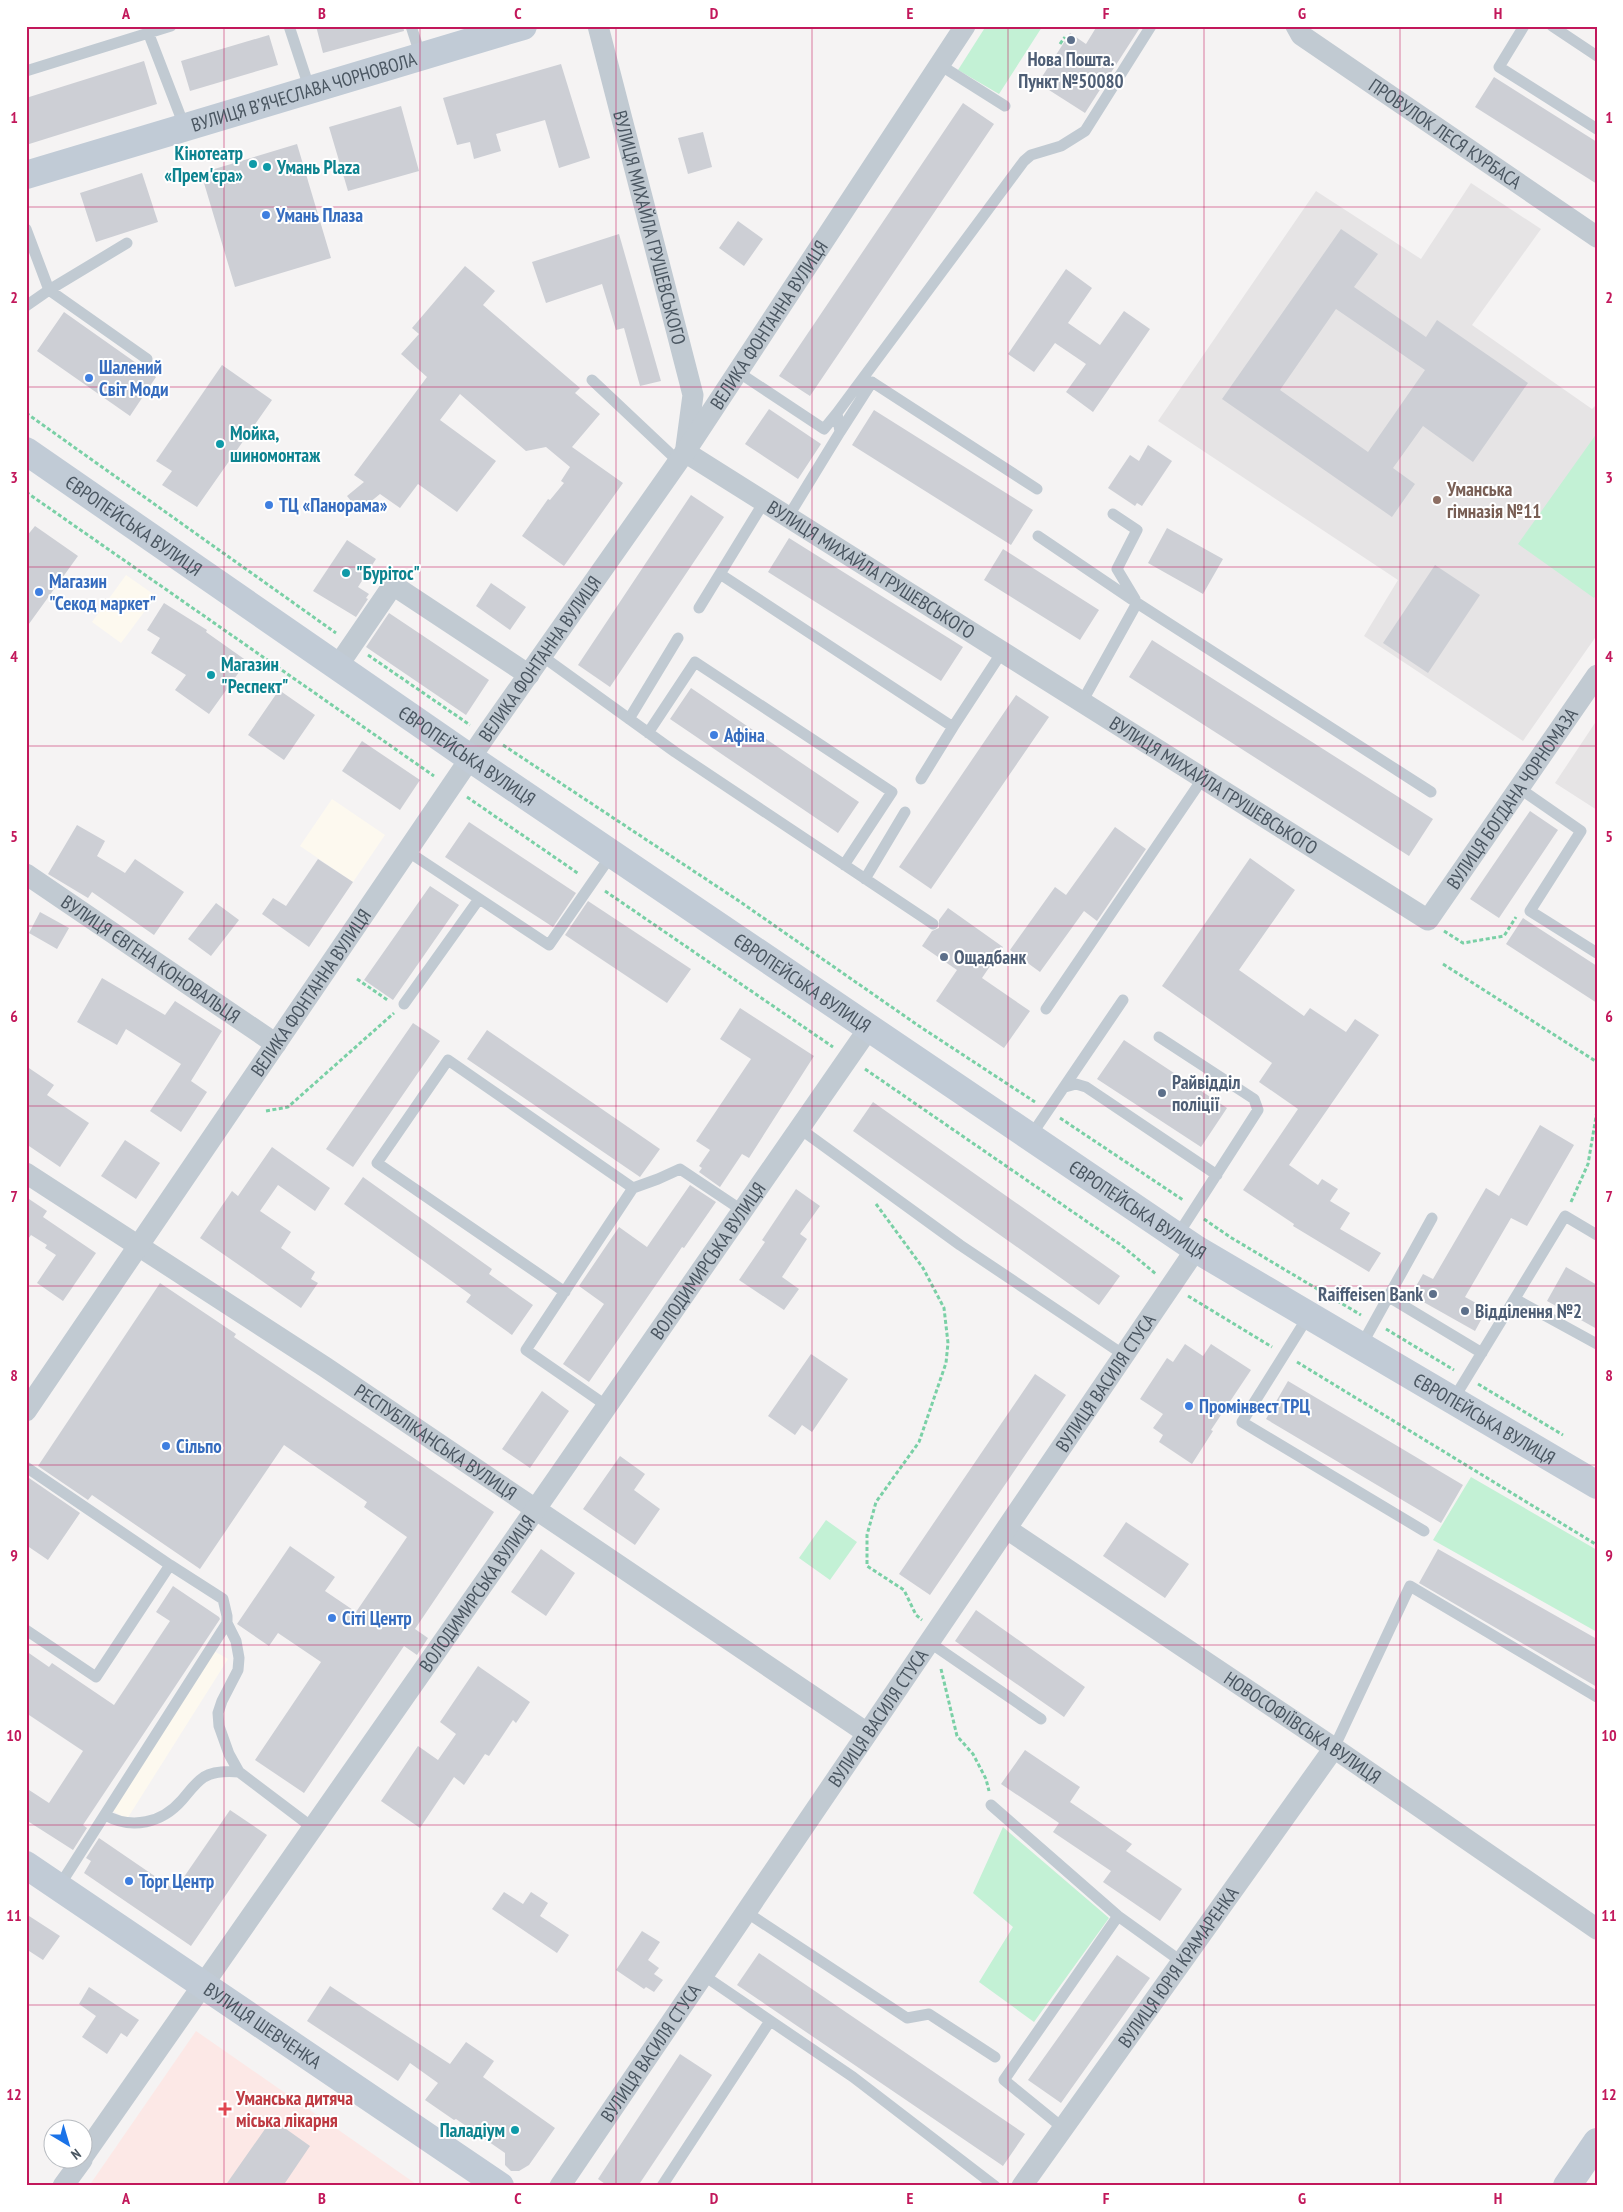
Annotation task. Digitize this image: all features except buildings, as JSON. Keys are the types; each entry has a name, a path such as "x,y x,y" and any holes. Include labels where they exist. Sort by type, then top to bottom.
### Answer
{"main road":[{"name":"ВУЛИЦЯ В’ЯЧЕСЛАВА ЧОРНОВОЛА","path":"26,175 523,26"},
{"name":"ЄВРОПЕЙСЬКА ВУЛИЦЯ","path":"26,451 470,758 1186,1243 1597,1485"},
{"name":"ВУЛИЦЯ ШЕВЧЕНКА","path":"26,1865 500,2186"},
{"path":"1567,2186 1597,2142"}],"street":[{"name":"ВУЛИЦЯ МИХАЙЛА ГРУШЕВСЬКОГО","path":"598,26 693,395 682,457 764,502 1428,920"},
{"name":"ВЕЛИКА ФОНТАННА ВУЛИЦЯ","path":"26,1411 470,758 682,457 964,26"},
{"name":"ПРОВУЛОК ЛЕСЯ КУРБАСА","path":"1296,26 1302,35 1597,237"},
{"path":"337,667 393,585 529,675"},
{"name":"ВУЛИЦЯ БОГДАНА ЧОРНОМАЗА","path":"1428,920 1597,675"},
{"name":"ВУЛИЦЯ ЄВГЕНА КОНОВАЛЬЦЯ","path":"26,874 276,1044"},
{"name":"ВОЛОДИМИРСЬКА ВУЛИЦЯ","path":"92,2145 869,1028"},
{"name":"РЕСПУБЛІКАНСЬКА ВУЛИЦЯ","path":"26,1173 325,1367 867,1733"},
{"name":"ВУЛИЦЯ ВАСИЛЯ СТУСА","path":"560,2186 867,1733 935,1641 1007,1529 1171,1286 1186,1243"},
{"name":"НОВОСОФІЇВСЬКА ВУЛИЦЯ","path":"1007,1529 1334,1748 1597,1929"},
{"name":"ВУЛИЦЯ ЮРІЯ КРАМАРЕНКА","path":"1022,2186 1334,1748"},
{"name":"ВОЛОДИМИРСЬКА ВУЛИЦЯ","path":"63,2186 74,2170"}],"lane":[{"path":"26,71 171,26"},
{"path":"289,26 310,90"},
{"path":"411,26 421,57"},
{"path":"738,372 824,429 1024,161 1031,155 1061,146 1086,131 1151,26"},
{"path":"1524,26 1499,67 1597,129"},
{"path":"1552,26 1597,56"},
{"path":"148,32 184,128"},
{"path":"940,65 1005,106"},
{"path":"26,228 49,290 147,359"},
{"path":"26,306 127,243"},
{"path":"592,380 682,457"},
{"path":"788,517 872,382 1037,489"},
{"path":"837,413 840,432"},
{"path":"699,608 764,502"},
{"path":"1113,514 1137,530 1117,569 1137,602"},
{"path":"1038,536 1431,792"},
{"path":"720,574 953,727"},
{"path":"1082,702 1137,602"},
{"path":"629,720 678,638"},
{"path":"921,779 1002,652"},
{"path":"542,656 629,720 933,924"},
{"path":"648,733 695,662 892,792 844,865"},
{"path":"1046,1009 1203,778"},
{"path":"1519,788 1581,831 1530,911 1597,954"},
{"path":"865,878 904,812"},
{"path":"407,851 549,945 612,854"},
{"path":"404,1004 479,899"},
{"path":"1030,1137 1123,1000"},
{"path":"1158,1037 1254,1099 1258,1110 1196,1208 1186,1243"},
{"path":"565,1292 377,1163 448,1060 633,1188"},
{"path":"1064,1087 1076,1084 1086,1087 1217,1175"},
{"path":"799,1128 960,1245 1124,1356"},
{"path":"607,1406 526,1350 633,1188 658,1180 680,1169 742,1211"},
{"path":"1453,1400 1565,1216 1597,1235"},
{"path":"1361,1346 1432,1218"},
{"path":"1389,1297 1482,1353"},
{"path":"1515,1299 1597,1344"},
{"path":"1309,1315 1242,1422 1424,1531"},
{"path":"26,1467 223,1599 227,1623 236,1641 239,1658 238,1670 222,1701 218,1718 224,1741 239,1772 313,1828"},
{"path":"26,1630 96,1677 170,1565"},
{"path":"1334,1748 1410,1586 1597,1697"},
{"path":"58,1888 227,1623"},
{"path":"935,1641 1041,1719"},
{"path":"104,1814 120,1821 133,1823 152,1821 172,1810 203,1778 220,1772 239,1772"},
{"path":"992,1805 1118,1916 1182,1962"},
{"path":"746,1912 907,2018 929,2014 995,2056"},
{"path":"1063,2128 1004,2080 1118,1916"},
{"path":"703,1975 853,2077 995,2186"},
{"path":"662,2186 770,2022"}],"path":[{"path":"1060,44 1065,36"},
{"path":"26,414 486,736 524,758 739,901 919,1026 1196,1208 1205,1220 1230,1237 1571,1440"},
{"path":"26,492 434,776 429,784"},
{"path":"451,786 1121,1245 1171,1286 1597,1545"},
{"path":"1428,920 1463,943 1504,936 1519,913 1530,911"},
{"path":"1443,964 1597,1062"},
{"path":"357,979 393,1004 404,1004"},
{"path":"266,1111 288,1107 404,1004"},
{"path":"1565,1216 1588,1164 1597,1111"},
{"path":"876,1204 923,1268 944,1308 948,1343 946,1363 919,1442 876,1502 867,1535 867,1566 904,1590 916,1615 935,1641 957,1736 973,1754 986,1779 992,1805"}],"shaded area":[{"name":"Уманська гімназія №11","path":"1471,183 1541,229 1472,325 1592,409 1597,404 1597,635 1523,741 1364,636 1398,580 1158,421 1316,191 1421,259"},
{"path":"126,575 156,596 121,643 92,622"},
{"path":"1597,720 1597,810 1555,783"},
{"path":"332,799 385,835 353,882 300,846"},
{"path":"212,1650 228,1659 127,1819 111,1810"},
{"name":"Уманська дитяча міська лікарня","path":"196,2031 419,2186 89,2186"}],"green space":[{"path":"986,26 1042,27 999,94 958,70"},
{"path":"1597,433 1597,594 1594,598 1518,544"},
{"path":"1471,1477 1597,1550 1597,1632 1433,1540"},
{"path":"826,1520 857,1542 830,1580 799,1558"},
{"path":"1003,1827 1109,1918 1034,2022 979,1982 1013,1927 973,1893"}],"place":[{"name":"Нова Пошта. Пункт №50080","path":"1071,40"},
{"name":"Кінотеатр «Прем'єра»","path":"253,164"},
{"name":"Умань Plaza","path":"267,167"},
{"name":"Умань Плаза","path":"266,215"},
{"name":"Шалений Світ Моди","path":"89,378"},
{"name":"Мойка, шиномонтаж","path":"220,444"},
{"name":"Уманська гімназія №11","path":"1437,500"},
{"name":"ТЦ «Панорама»","path":"269,505"},
{"name":"\"Бурітос\"","path":"346,573"},
{"name":"Магазин \"Секод маркет\"","path":"39,592"},
{"name":"Магазин \"Респект\"","path":"211,675"},
{"name":"Афіна","path":"714,735"},
{"name":"Ощадбанк","path":"944,957"},
{"name":"Райвідділ поліції","path":"1162,1093"},
{"name":"Raiffeisen Bank","path":"1433,1294"},
{"name":"Відділення №2","path":"1465,1311"},
{"name":"Промінвест ТРЦ","path":"1189,1406"},
{"name":"Сільпо","path":"166,1446"},
{"name":"Сіті Центр","path":"332,1618"},
{"name":"Торг Центр","path":"129,1881"},
{"name":"Уманська дитяча міська лікарня","path":"225,2109"},
{"name":"Паладіум","path":"515,2130"}]}
